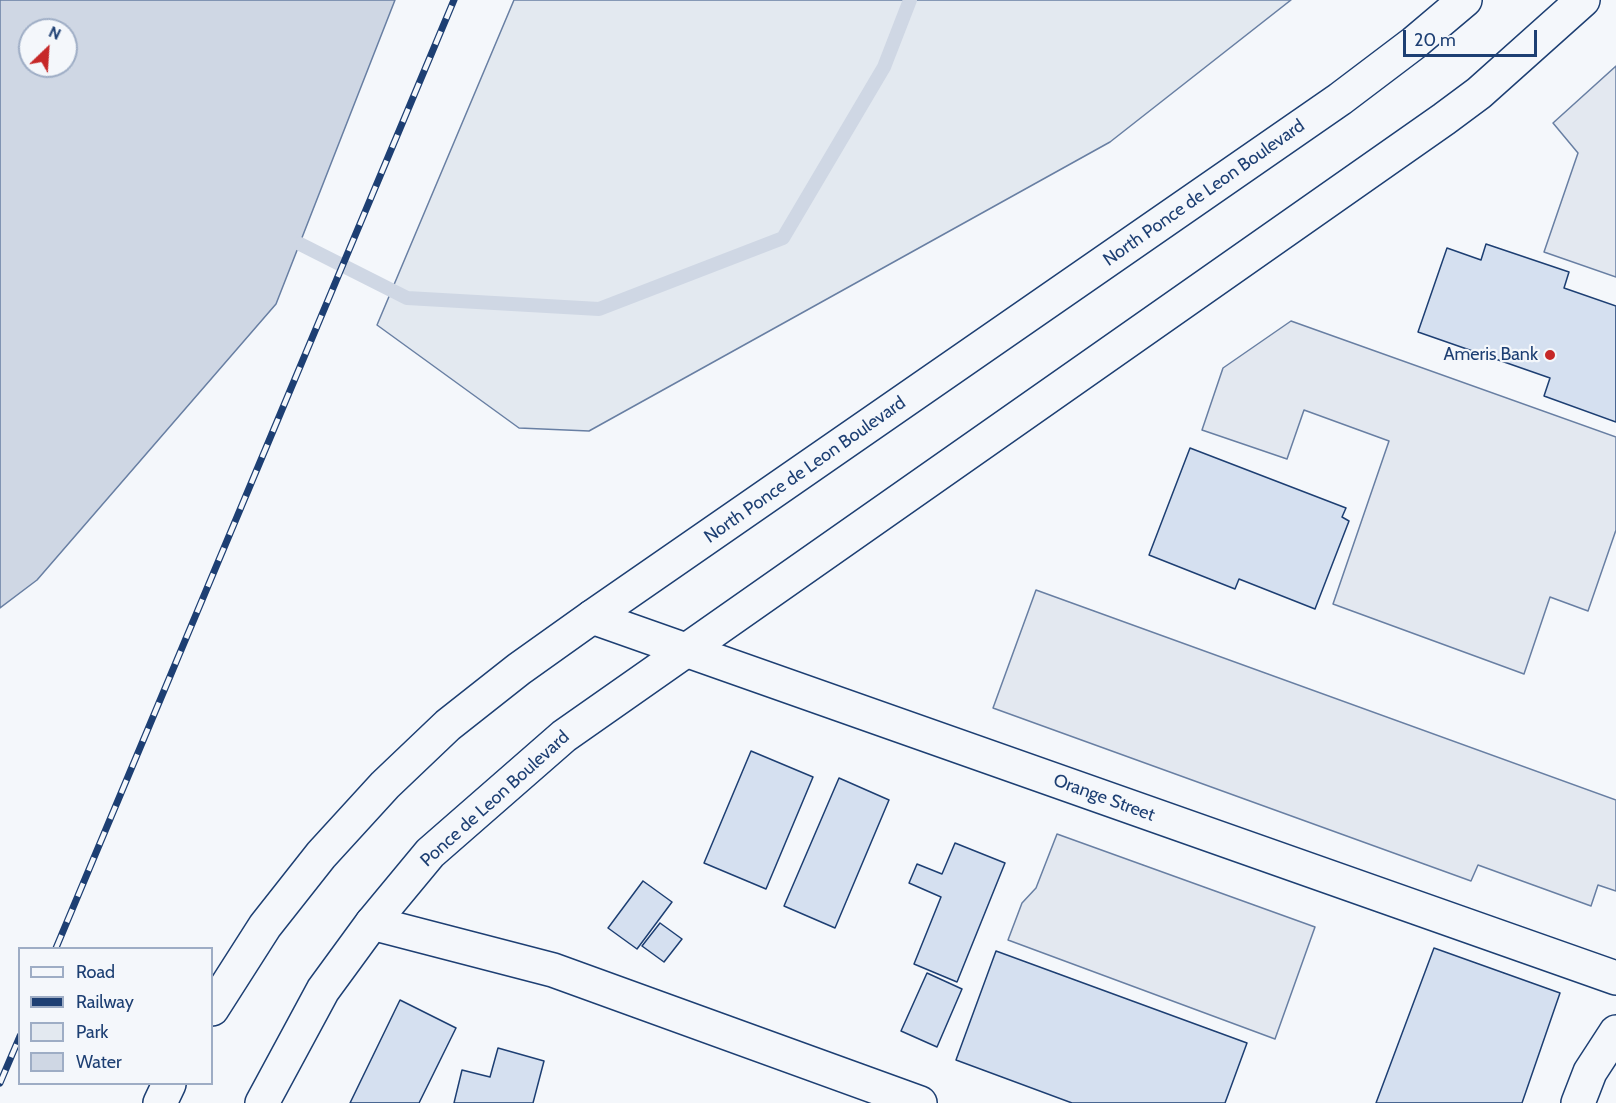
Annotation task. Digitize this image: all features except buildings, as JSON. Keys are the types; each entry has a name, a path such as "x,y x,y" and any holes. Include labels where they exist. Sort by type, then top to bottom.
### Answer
{"main road":[{"name":"North Ponce de Leon Boulevard","path":"213,1007 265,926 321,855 385,785 448,725 519,669 592,617 1340,99 1414,43 1465,0"},
{"path":"686,650 1444,119 1479,93 1583,0"},
{"name":"Orange Street","path":"592,617 1616,978"},
{"name":"Ponce de Leon Boulevard","path":"262,1103 323,990 372,923 430,853 564,736 686,650"},
{"path":"372,923 553,970 920,1103"},
{"path":"1578,1103 1590,1072 1616,1032"},
{"path":"160,1103 168,1085"}],"green space":[{"path":"514,0 1291,0 1110,142 589,431 519,428 377,325"}],"shaded area":[{"path":"1616,66 1616,277 1544,252 1578,153 1553,123"},
{"path":"1291,321 1616,437 1616,530 1588,611 1550,597 1524,674 1333,604 1389,441 1304,410 1287,459 1202,430 1223,368"},
{"path":"1036,590 1616,800 1616,891 1598,885 1591,906 1478,865 1471,881 993,708"},
{"path":"1057,834 1315,927 1275,1039 1008,940 1022,903 1036,888"}],"water":[{"path":"0,0 395,0 276,304 37,580 0,608"}],"waterway":[{"path":"300,244 407,298 599,309 783,238 884,67 910,0"}],"railway":[{"path":"56,947 454,0"},
{"path":"0,1083 18,1041"}],"place":[{"name":"Ameris Bank","path":"1550,355"}]}
